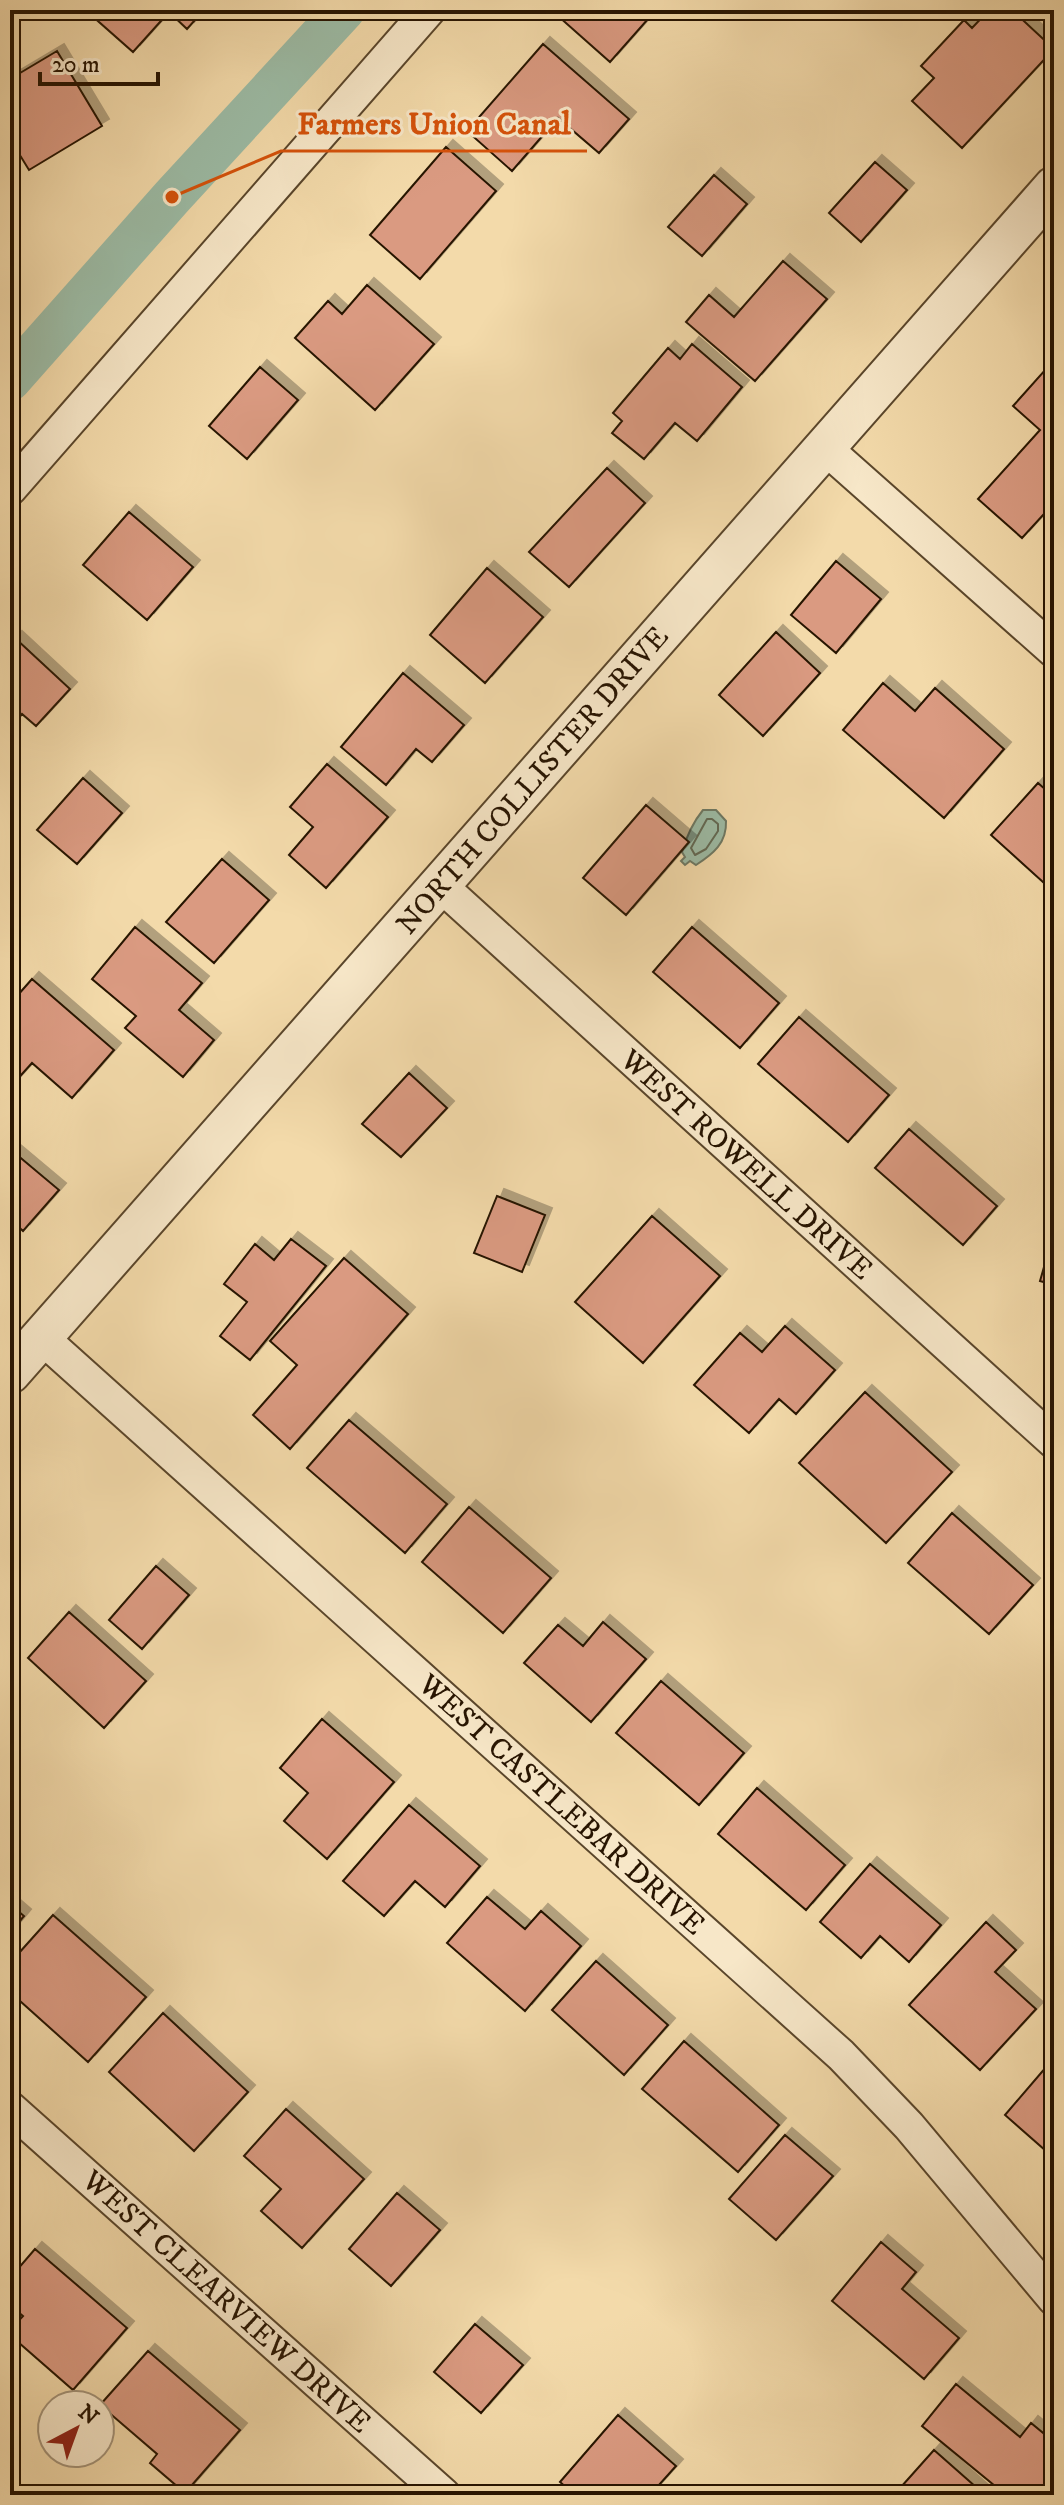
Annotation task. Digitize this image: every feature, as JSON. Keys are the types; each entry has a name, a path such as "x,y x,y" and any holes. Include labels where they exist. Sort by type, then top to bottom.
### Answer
{"street":[{"path":"10,489 429,10"},
{"name":"NORTH COLLISTER DRIVE","path":"10,1373 1054,187"},
{"path":"824,447 1054,651"},
{"name":"WEST ROWELL DRIVE","path":"440,885 1054,1442"},
{"name":"WEST CASTLEBAR DRIVE","path":"41,1337 841,2055 909,2126 1054,2299"},
{"name":"WEST CLEARVIEW DRIVE","path":"10,2108 444,2495"}],"water":[{"path":"703,810 716,810 726,821 724,836 708,857 696,865 690,861 685,865 681,861 685,857 682,852 693,824"}],"building":[{"path":"93,10 204,10 187,29 169,12 133,52 90,14"},
{"path":"564,10 656,10 610,62 558,16"},
{"path":"989,10 1012,10 1054,49 962,148 912,101 934,78 921,66 964,20 972,28"},
{"path":"543,44 629,119 599,153 558,118 512,171 467,131"},
{"path":"57,51 102,126 29,170 10,139 10,79"},
{"path":"446,147 496,191 420,279 370,235"},
{"path":"875,162 907,190 861,242 829,213"},
{"path":"714,175 747,204 702,256 668,227"},
{"path":"783,261 827,299 755,381 686,322 709,295 734,317"},
{"path":"367,285 434,344 375,410 295,338 328,301 342,314"},
{"path":"692,344 742,387 697,441 675,423 644,459 612,433 622,421 613,413 668,348 680,359"},
{"path":"1054,360 1054,503 1022,538 978,499 1040,430 1013,406"},
{"path":"260,367 298,400 247,459 209,426"},
{"path":"607,468 645,503 569,587 529,552"},
{"path":"129,512 193,567 147,620 83,565"},
{"path":"836,561 881,599 836,653 791,615"},
{"path":"487,568 543,617 485,683 430,635"},
{"path":"776,632 820,673 763,736 719,695"},
{"path":"15,638 70,689 36,726 22,714 10,727 10,643"},
{"path":"403,673 464,725 432,762 416,749 386,785 341,747"},
{"path":"883,683 915,711 935,688 1004,749 944,818 843,730"},
{"path":"327,764 388,817 326,888 289,855 313,827 290,807"},
{"path":"83,778 122,813 77,864 37,830"},
{"path":"1038,783 1054,797 1054,892 991,835"},
{"path":"646,805 689,842 626,915 583,878"},
{"path":"222,859 269,900 214,963 166,922"},
{"path":"135,927 202,983 179,1010 214,1040 183,1077 125,1028 136,1016 92,979"},
{"path":"692,927 779,1003 740,1048 653,972"},
{"path":"32,979 114,1050 72,1098 32,1063 13,1084 10,1081 10,1004"},
{"path":"799,1017 889,1095 848,1142 758,1064"},
{"path":"409,1073 447,1108 401,1157 362,1124"},
{"path":"909,1129 997,1206 963,1245 875,1168"},
{"path":"10,1149 59,1190 23,1231 12,1221 10,1223"},
{"path":"497,1196 545,1215 522,1272 474,1253"},
{"path":"652,1216 720,1276 643,1363 575,1302"},
{"path":"1054,1232 1054,1285 1040,1281"},
{"path":"291,1239 326,1266 250,1360 220,1336 247,1302 224,1284 255,1244 274,1260"},
{"path":"344,1258 408,1314 290,1449 253,1415 297,1365 270,1341"},
{"path":"785,1326 835,1370 796,1414 779,1399 749,1433 694,1385 740,1333 762,1352"},
{"path":"865,1392 952,1472 886,1543 799,1463"},
{"path":"349,1420 447,1504 405,1553 307,1468"},
{"path":"469,1507 551,1578 503,1633 422,1562"},
{"path":"952,1513 1033,1585 989,1634 908,1563"},
{"path":"156,1566 189,1595 142,1649 109,1620"},
{"path":"69,1612 146,1681 104,1728 28,1658"},
{"path":"603,1622 646,1659 591,1722 524,1663 558,1625 583,1646"},
{"path":"661,1681 744,1753 699,1805 616,1733"},
{"path":"322,1719 394,1782 327,1859 284,1821 308,1793 280,1768"},
{"path":"757,1788 845,1865 806,1910 718,1834"},
{"path":"409,1805 480,1866 445,1907 415,1881 384,1916 343,1881"},
{"path":"870,1864 941,1925 909,1962 880,1936 861,1958 820,1922"},
{"path":"487,1897 525,1929 541,1911 581,1946 525,2011 447,1943"},
{"path":"10,1904 24,1916 10,1933"},
{"path":"53,1915 146,1997 88,2062 10,1992 10,1963"},
{"path":"986,1922 1016,1950 995,1972 1036,2009 980,2070 909,2005"},
{"path":"596,1961 668,2025 624,2075 552,2010"},
{"path":"163,2013 248,2092 194,2151 109,2072"},
{"path":"684,2041 779,2125 738,2172 642,2089"},
{"path":"1047,2066 1054,2072 1054,2158 1005,2115"},
{"path":"286,2109 364,2179 302,2248 261,2211 281,2189 244,2156"},
{"path":"785,2135 833,2176 776,2240 729,2199"},
{"path":"397,2193 440,2230 391,2286 349,2249"},
{"path":"881,2242 916,2272 902,2289 959,2338 924,2379 832,2301"},
{"path":"35,2249 127,2328 74,2389 10,2335 10,2330 23,2316 10,2305 10,2278"},
{"path":"475,2324 523,2365 481,2413 434,2372"},
{"path":"148,2351 240,2430 185,2493 150,2463 157,2454 116,2419 114,2389"},
{"path":"956,2384 1020,2437 1031,2423 1054,2442 1054,2478 1040,2495 1006,2495 922,2426"},
{"path":"618,2415 676,2466 650,2495 575,2495 560,2482"},
{"path":"934,2450 985,2495 910,2495 901,2487"}],"waterway":[{"path":"10,380 344,10"}],"place":[{"name":"Farmers Union Canal","path":"172,197"}]}
